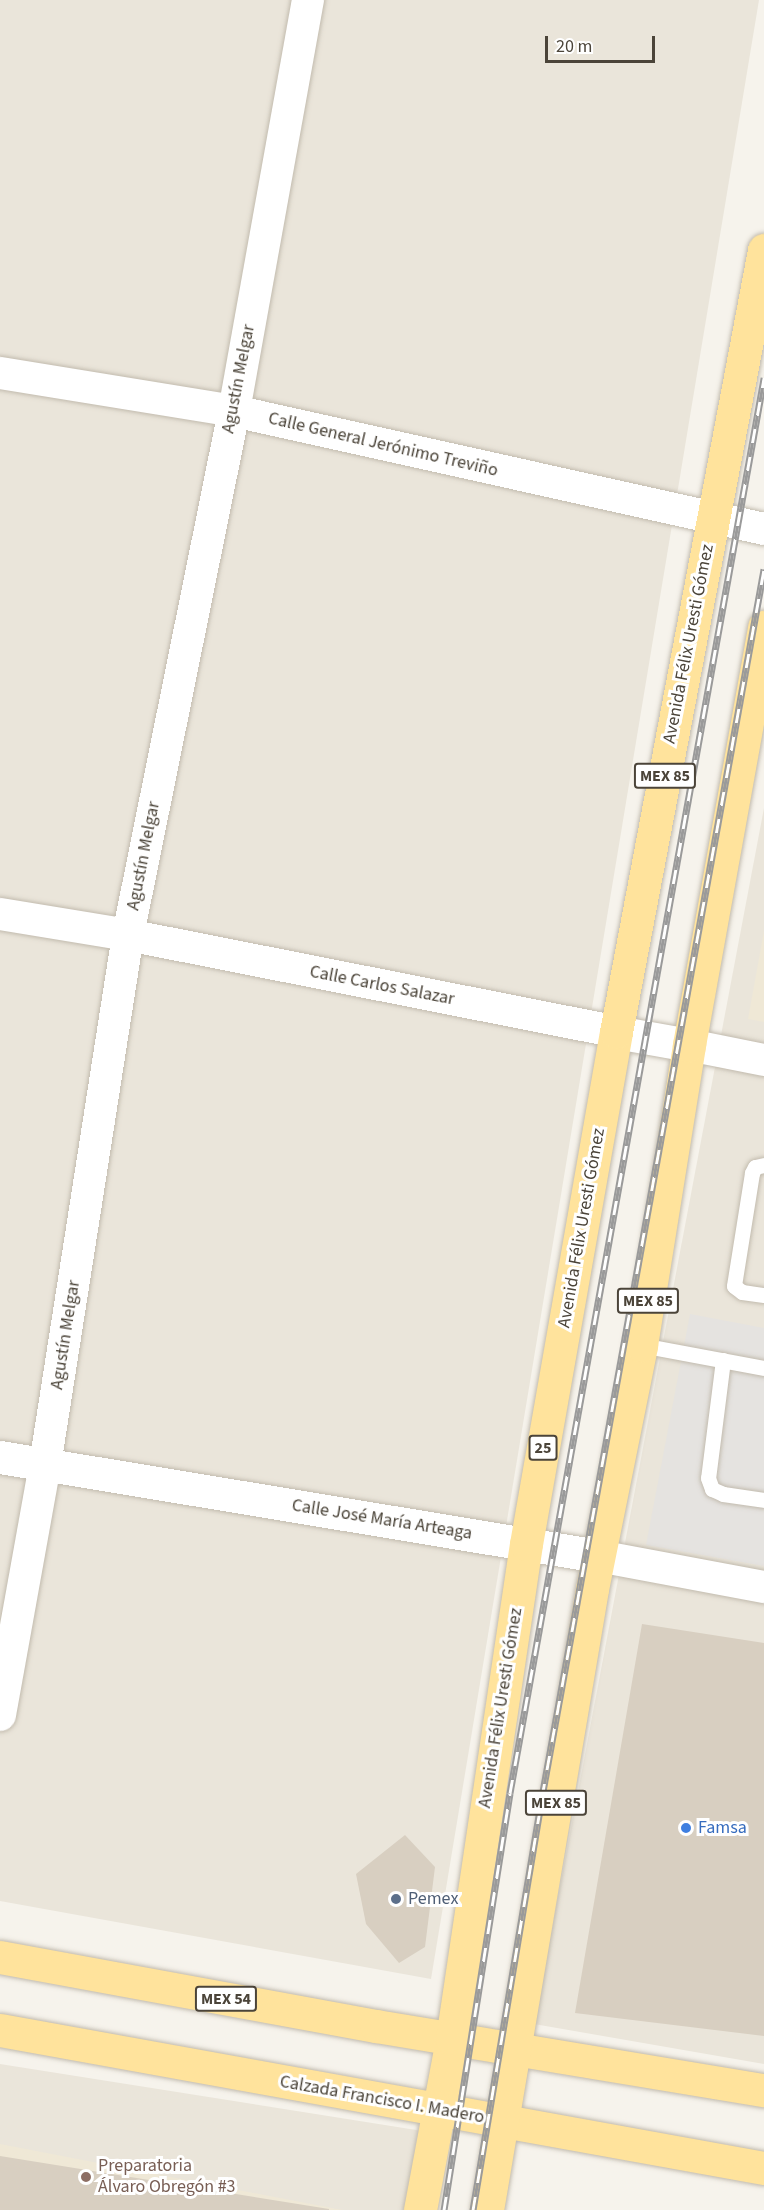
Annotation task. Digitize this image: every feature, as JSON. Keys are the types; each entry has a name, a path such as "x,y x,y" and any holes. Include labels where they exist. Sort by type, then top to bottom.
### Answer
{"main road":[{"name":"Avenida Félix Uresti Gómez","path":"420,2210 453,2039 526,1544 616,1032 764,250"},
{"name":"MEX 85","path":"514,2050 598,1556 640,1345 689,1045 764,627"},
{"name":"MEX 54","path":"0,1957 514,2050 764,2090"},
{"name":"Calzada Francisco I. Madero","path":"0,2030 764,2168"},
{"path":"487,2210 514,2050"}],"street":[{"name":"Agustín Melgar","path":"0,1715 45,1465 128,935 234,411 308,0"},
{"name":"Calle General Jerónimo Treviño","path":"0,373 234,411 713,519 764,528"},
{"name":"Calle Carlos Salazar","path":"0,914 128,935 764,1060"},
{"name":"Calle José María Arteaga","path":"0,1457 598,1556 764,1587"}],"lane":[{"path":"764,1166 756,1167 752,1173 734,1286 742,1292 764,1295"},
{"path":"640,1345 764,1368"},
{"path":"723,1360 708,1478 712,1489 723,1494 763,1496"}],"shaded area":[{"path":"0,0 759,0 431,1979 0,1901"},
{"path":"764,808 764,2064 534,2024"},
{"path":"764,931 764,1022 748,1019"},
{"path":"690,1314 764,1328 764,1566 646,1545"},
{"path":"0,2064 429,2132 408,2210 0,2210"},
{"name":"Preparatoria Álvaro Obregón #3","path":"0,2144 342,2210 0,2210"}],"building":[{"name":"Famsa","path":"642,1624 764,1643 764,2036 575,2013"},
{"name":"Pemex","path":"405,1835 435,1867 425,1947 399,1963 366,1924 356,1874"},
{"name":"Preparatoria Álvaro Obregón #3","path":"0,2156 329,2209 329,2210 0,2210"}],"railway":[{"path":"444,2210 510,1793 764,378"},
{"path":"473,2210 542,1797 764,569"}],"place":[{"name":"Famsa","path":"686,1828"},
{"name":"Pemex","path":"396,1899"},
{"name":"Preparatoria Álvaro Obregón #3","path":"86,2177"}]}
